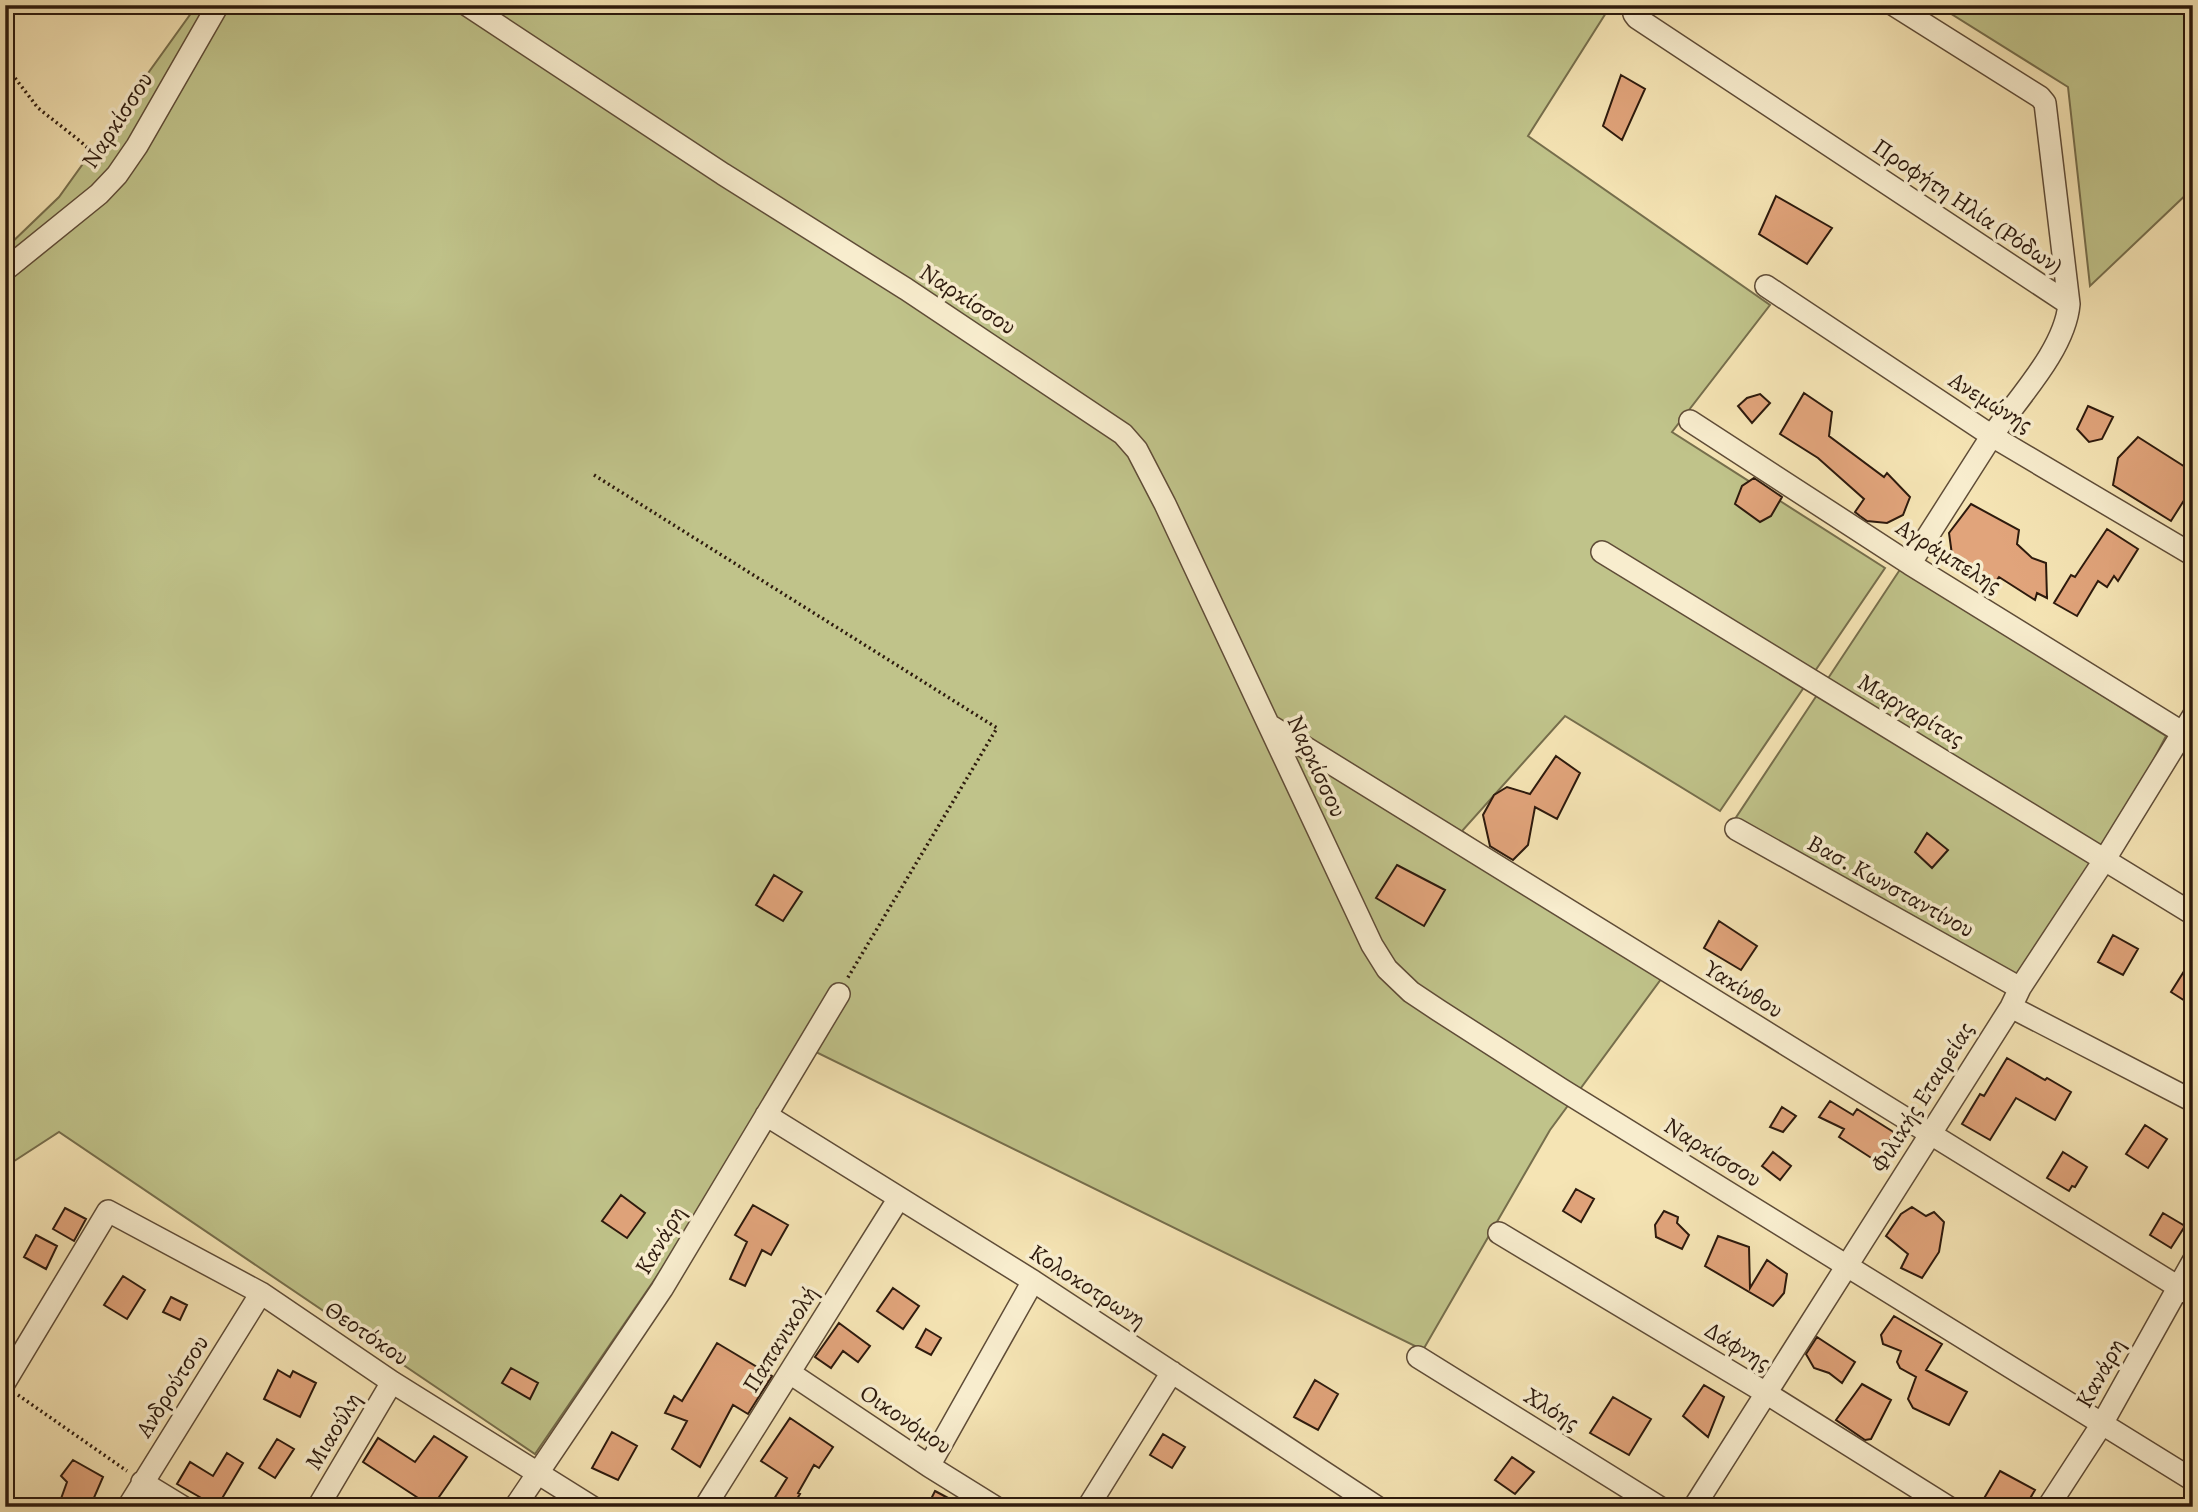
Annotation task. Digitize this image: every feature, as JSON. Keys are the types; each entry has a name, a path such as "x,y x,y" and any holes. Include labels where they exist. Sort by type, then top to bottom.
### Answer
{"street":[{"name":"Ναρκίσσου","path":"7,265 99,194 117,175 137,146 218,5"},
{"name":"Ναρκίσσου","path":"467,5 1123,434 1137,450 1165,504 1372,945 1387,969 1411,992 1561,1089 2193,1480"},
{"name":"Προφήτη Ηλία (Ρόδων)","path":"1632,5 1637,18 2069,304"},
{"name":"Προφήτη Ηλία (Ρόδων)","path":"1894,5 2040,97 2045,103 2069,304"},
{"name":"Ανεμώνης","path":"1766,286 1992,436 2193,555"},
{"path":"1910,564 1992,436 2063,333 2069,304"},
{"name":"Αγράμπελης","path":"1690,421 1910,564 2189,729"},
{"name":"Μαργαρίτας","path":"1602,552 2193,914"},
{"name":"Υακίνθου","path":"1269,725 2185,1291"},
{"name":"Φιλικής Εταιρείας","path":"1694,1507 1848,1266 1928,1134 2189,729"},
{"name":"Βασ. Κωνσταντίνου","path":"1736,829 2015,998 2193,1101"},
{"name":"Κανάρη","path":"515,1507 662,1289 839,994"},
{"name":"Κολοκοτρωνη","path":"766,1115 1033,1281 1377,1507"},
{"name":"Παπανικολή","path":"705,1507 899,1198"},
{"name":"Θεοτόκου","path":"11,1388 108,1211 261,1293 392,1382 592,1507"},
{"name":"Δάφνης","path":"1499,1233 1766,1393 1948,1507"},
{"name":"Κανάρη","path":"2049,1507 2185,1291 2193,1261"},
{"path":"929,1466 1033,1281"},
{"name":"Ανδρούτσου","path":"128,1507 261,1293"},
{"name":"Χλόης","path":"1418,1357 1659,1507"},
{"path":"1088,1507 1172,1372"},
{"name":"Οικονόμου","path":"790,1373 995,1507"},
{"name":"Μιαούλη","path":"318,1507 392,1382"},
{"path":"142,1482 183,1507"}],"path":[{"path":"5,65 38,108 117,175"},
{"path":"594,475 997,728 839,994"},
{"path":"11,1388 142,1482"}],"green space":[{"path":"197,5 1611,5 1528,136 1770,305 1672,432 1885,568 1720,811 1565,716 1462,831 1667,971 1550,1130 1423,1350 812,1050 535,1454 59,1132 5,1167 5,249 59,197"},
{"path":"1937,5 2193,5 2193,188 2090,286 2068,87"},
{"path":"1901,568 2166,736 2089,883 2016,980 1733,822"}],"building":[{"path":"1621,75 1645,89 1622,140 1603,126"},
{"path":"1776,196 1832,228 1807,264 1759,234"},
{"path":"1804,393 1832,412 1829,436 1884,477 1887,473 1910,497 1903,515 1887,523 1867,521 1855,512 1864,499 1818,458 1780,434"},
{"path":"1760,394 1770,403 1752,423 1738,406 1747,398"},
{"path":"2088,406 2113,417 2102,439 2089,442 2077,429"},
{"path":"2138,437 2193,472 2193,486 2171,521 2113,485 2118,458"},
{"path":"1754,478 1782,497 1771,516 1760,522 1735,504 1742,486"},
{"path":"1971,504 2019,530 2017,544 2032,558 2046,563 2047,598 2037,593 2035,600 1999,577 1994,584 1953,562 1949,533"},
{"path":"2107,529 2138,549 2118,581 2114,576 2107,587 2098,581 2077,616 2054,603 2071,575 2075,577"},
{"path":"1556,756 1580,773 1557,819 1535,807 1528,845 1513,860 1490,846 1483,815 1494,795 1507,787 1530,794"},
{"path":"1927,833 1948,850 1932,868 1915,852"},
{"path":"1397,865 1445,890 1424,926 1376,898"},
{"path":"774,875 802,892 783,921 756,905"},
{"path":"1719,921 1757,946 1741,970 1704,948"},
{"path":"2113,935 2138,949 2123,975 2098,962"},
{"path":"2193,957 2193,1006 2171,992"},
{"path":"2007,1058 2071,1092 2055,1120 2016,1098 1990,1140 1962,1124 1980,1094 1984,1096"},
{"path":"1830,1101 1853,1115 1857,1109 1895,1133 1876,1161 1839,1137 1844,1129 1819,1117"},
{"path":"1782,1107 1796,1116 1783,1132 1770,1127"},
{"path":"2145,1125 2167,1139 2148,1168 2126,1154"},
{"path":"1773,1152 1791,1166 1780,1180 1762,1166"},
{"path":"2063,1152 2087,1167 2075,1187 2072,1186 2069,1191 2047,1178"},
{"path":"1576,1189 1594,1199 1581,1222 1563,1211"},
{"path":"621,1195 645,1213 627,1238 602,1221"},
{"path":"753,1205 788,1225 771,1255 762,1250 745,1286 730,1279 747,1242 735,1235"},
{"path":"1912,1207 1926,1216 1934,1212 1944,1222 1939,1252 1922,1278 1901,1268 1908,1254 1886,1236 1901,1214"},
{"path":"65,1208 86,1219 74,1241 53,1229"},
{"path":"1664,1211 1678,1217 1677,1223 1689,1235 1682,1249 1656,1237 1655,1225"},
{"path":"2163,1213 2185,1226 2171,1248 2150,1235"},
{"path":"36,1235 57,1246 46,1269 24,1257"},
{"path":"1718,1236 1749,1247 1750,1288 1767,1260 1787,1274 1784,1293 1773,1306 1705,1266"},
{"path":"123,1276 145,1290 127,1319 104,1305"},
{"path":"893,1288 919,1306 903,1329 877,1311"},
{"path":"171,1297 187,1305 180,1320 163,1312"},
{"path":"1894,1316 1942,1344 1926,1370 1967,1392 1949,1425 1913,1408 1908,1399 1916,1377 1900,1368 1897,1362 1901,1351 1883,1344 1881,1335"},
{"path":"839,1323 870,1346 858,1362 843,1351 831,1368 815,1357"},
{"path":"926,1329 941,1338 931,1355 916,1347"},
{"path":"1817,1337 1855,1362 1842,1383 1829,1373 1814,1368 1806,1354"},
{"path":"717,1343 772,1376 748,1414 733,1405 700,1467 672,1449 687,1421 665,1413 674,1396 682,1401"},
{"path":"511,1368 538,1383 530,1399 502,1383"},
{"path":"278,1370 290,1377 293,1371 316,1383 300,1417 264,1399"},
{"path":"1315,1380 1338,1394 1318,1430 1294,1417"},
{"path":"1862,1384 1891,1400 1871,1439 1865,1440 1836,1420"},
{"path":"1704,1385 1724,1397 1708,1437 1683,1416"},
{"path":"1613,1397 1651,1419 1629,1455 1590,1433"},
{"path":"790,1418 833,1447 819,1468 814,1465 792,1507 769,1507 787,1478 761,1461"},
{"path":"612,1432 637,1446 618,1480 592,1468"},
{"path":"1163,1434 1185,1447 1172,1468 1150,1455"},
{"path":"434,1436 467,1457 432,1507 363,1462 378,1438 415,1462"},
{"path":"277,1439 294,1449 275,1478 259,1468"},
{"path":"227,1453 243,1463 217,1507 177,1484 190,1462 213,1476"},
{"path":"1512,1457 1534,1472 1515,1494 1495,1480"},
{"path":"73,1460 103,1477 90,1507 58,1507 67,1482 61,1476"},
{"path":"2000,1471 2035,1490 2025,1507 1979,1507"},
{"path":"935,1491 965,1507 927,1507"}]}
